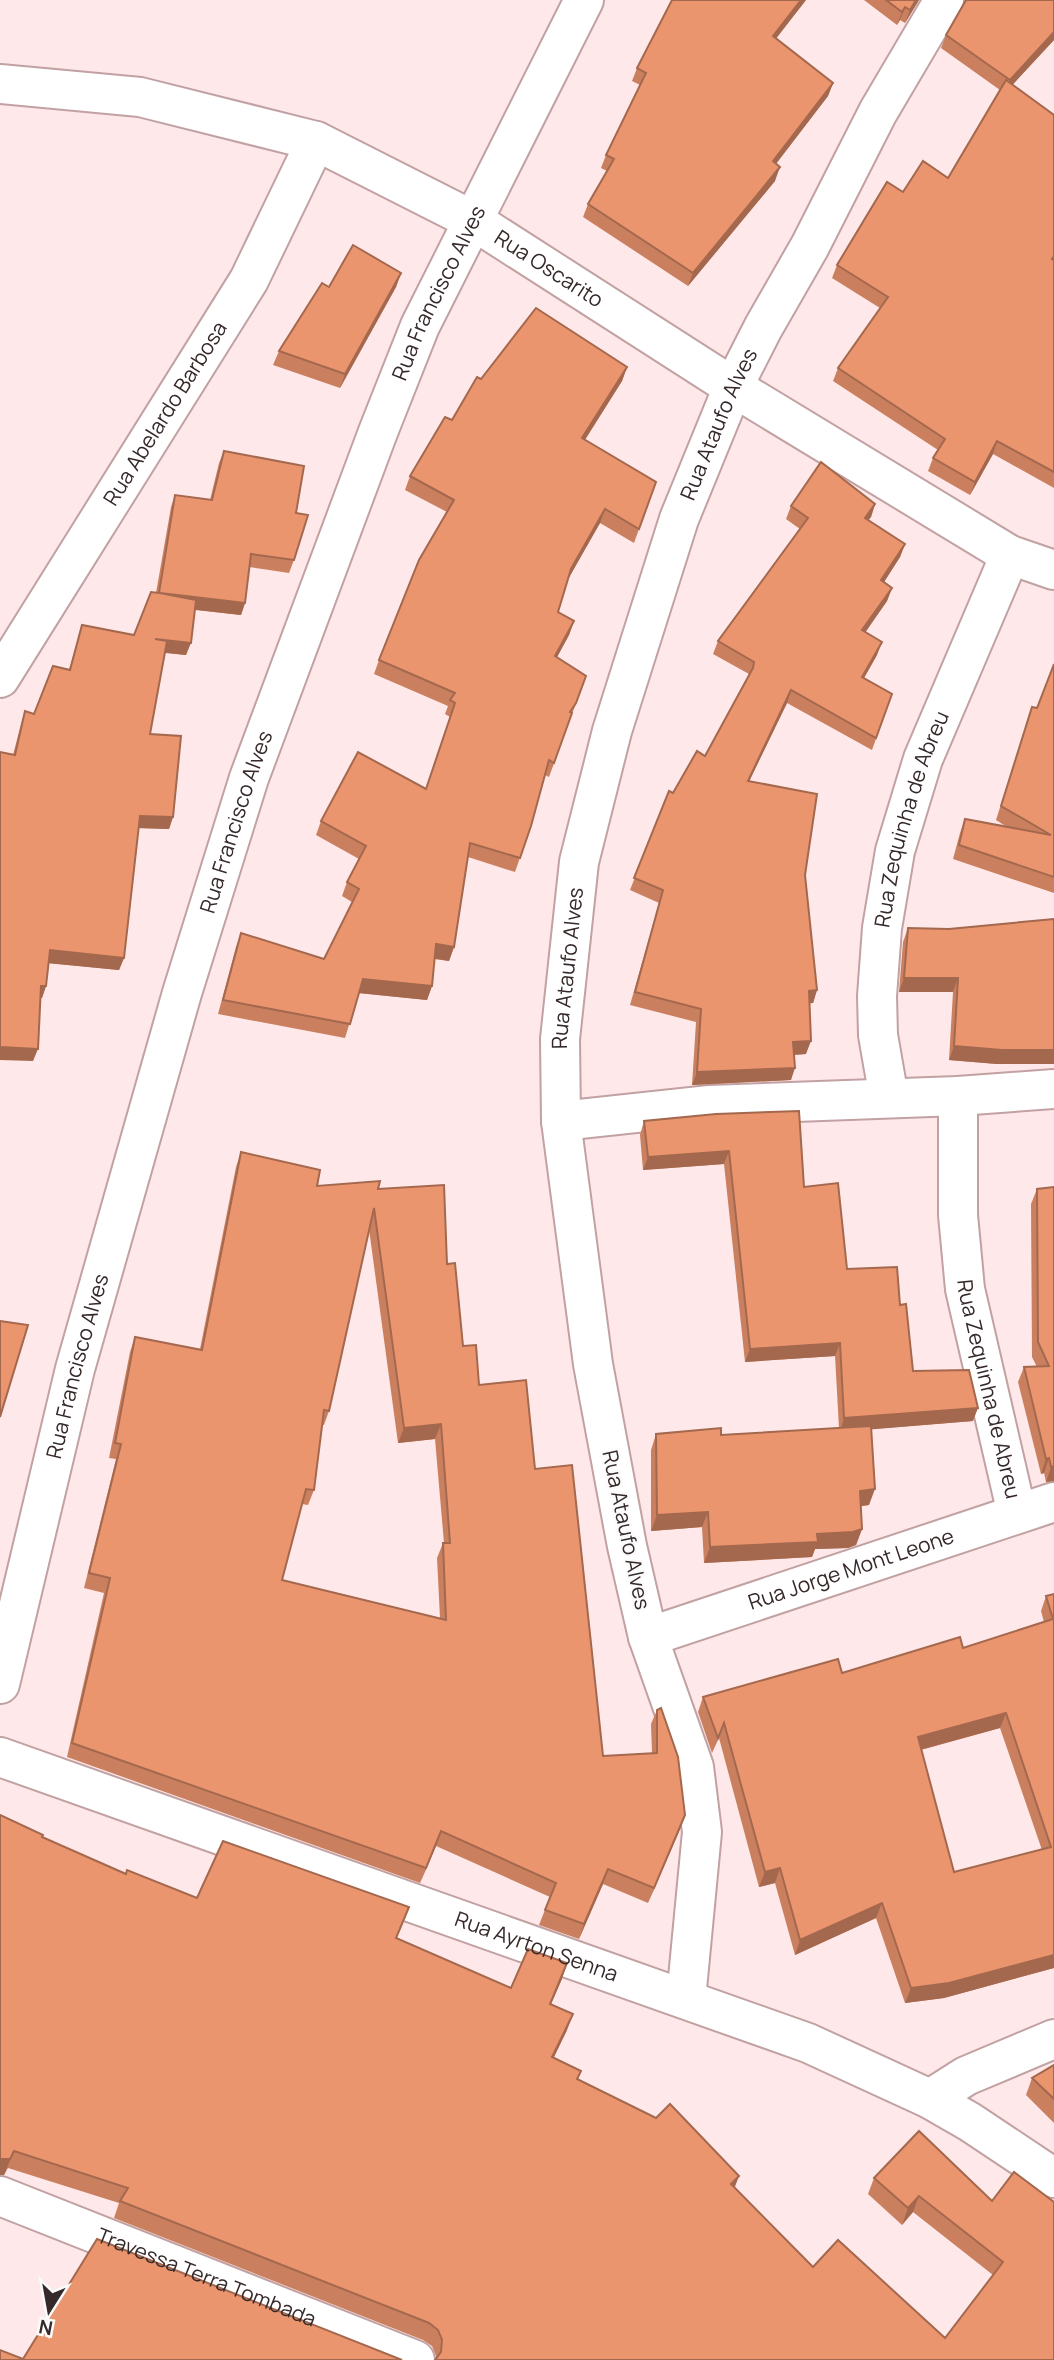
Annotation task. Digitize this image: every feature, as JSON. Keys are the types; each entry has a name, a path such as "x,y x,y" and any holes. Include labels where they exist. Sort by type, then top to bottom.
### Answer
{"street":[{"name":"Rua Francisco Alves","path":"0,1684 75,1368 182,993 245,790 420,326 584,0"},
{"name":"Rua Ataufo Alves","path":"686,1999 702,1832 694,1767 648,1637 627,1546 593,1364 561,1121 560,1039 579,862 612,731 679,519 733,387 810,246 878,111 944,0"},
{"name":"Rua Oscarito","path":"0,83 140,97 316,141 474,221 733,387 1010,555 1054,570"},
{"name":"Rua Abelardo Barbosa","path":"0,678 249,280 316,141"},
{"name":"Rua Zequinha de Abreu","path":"889,1098 877,1035 877,996 882,928 895,851 923,760 1010,555"},
{"path":"561,1121 710,1105 957,1096 1054,1089"},
{"name":"Rua Zequinha de Abreu","path":"957,1096 958,1215 965,1289 1017,1514"},
{"name":"Rua Jorge Mont Leone","path":"648,1637 1054,1503"},
{"name":"Rua Ayrton Senna","path":"0,1757 808,2043 930,2099 970,2122 1054,2179"},
{"path":"930,2099 966,2076 1054,2039"},
{"name":"Travessa Terra Tombada","path":"0,2196 415,2360"}],"building":[{"path":"672,0 801,0 773,36 833,83 773,161 780,167 693,273 588,204 614,159 606,155 646,73 637,68"},
{"path":"886,0 916,0 910,10 905,7 902,12"},
{"path":"966,0 1054,0 1054,32 1010,80 946,35"},
{"path":"1006,80 1054,115 1054,472 997,441 975,482 933,458 945,439 838,368 888,297 837,265 887,182 903,192 923,161 948,178"},
{"path":"353,245 401,273 345,374 279,351 322,283 329,287"},
{"path":"536,308 627,367 582,438 656,482 639,529 605,509 571,569 558,612 574,621 555,656 586,676 570,712 572,713 554,763 549,760 520,858 470,843 454,947 436,944 432,986 363,979 350,1024 223,1000 241,933 324,959 359,889 347,882 366,846 321,821 358,752 426,789 455,703 450,700 455,693 379,660 419,560 454,500 410,476 445,417 452,420 477,377 481,379"},
{"path":"224,451 304,466 296,513 308,515 294,560 251,554 245,603 160,593 196,600 191,643 155,639 167,641 150,734 181,736 173,817 140,816 124,958 50,950 46,986 41,986 38,1049 0,1047 0,752 15,755 25,711 34,714 53,666 70,670 82,625 134,635 151,592 159,593 175,495 212,500"},
{"path":"821,462 875,504 865,518 905,544 881,580 892,588 862,630 882,642 862,677 892,694 876,738 791,690 748,781 817,794 805,875 817,990 809,991 811,1041 793,1042 795,1068 697,1072 701,1009 635,992 663,890 634,878 669,791 673,793 697,751 705,756 753,668 754,662 718,641 808,518 791,506"},
{"path":"1054,664 1054,877 959,845 965,819 1051,835 1001,806 1032,707 1037,708"},
{"path":"1054,919 1054,1050 954,1046 958,978 904,978 908,928 949,929"},
{"path":"799,1111 804,1187 838,1183 847,1269 897,1267 900,1305 906,1304 913,1371 969,1370 978,1408 844,1418 840,1343 750,1349 729,1151 648,1157 644,1121 716,1114"},
{"path":"241,1152 320,1170 317,1186 380,1181 378,1189 444,1185 447,1264 455,1263 463,1346 476,1345 479,1385 526,1380 535,1469 572,1465 603,1756 657,1753 657,1710 661,1708 678,1757 685,1815 654,1888 608,1869 584,1924 545,1910 556,1883 441,1831 426,1868 72,1743 110,1578 89,1573 121,1444 115,1443 135,1337 202,1350","holes":["374,1208 404,1428 441,1424 450,1543 443,1543 446,1620 282,1580 306,1489 314,1490 324,1410 329,1411"]},
{"path":"1054,1187 1054,1466 1051,1467 1049,1458 1046,1459 1024,1367 1049,1366 1038,1342 1037,1189"},
{"path":"0,1321 28,1325 0,1417"},
{"path":"871,1426 875,1489 860,1491 862,1529 817,1534 818,1542 710,1547 708,1512 657,1515 656,1434 721,1428 721,1435"},
{"path":"1054,1594 1054,1955 949,1983 911,1988 882,1903 800,1940 780,1868 765,1872 724,1723 718,1738 703,1697 838,1659 842,1673 960,1637 963,1648 1053,1619 1046,1596","holes":["1006,1713 1051,1847 954,1872 918,1737"]},
{"path":"0,1815 43,1835 42,1837 126,1874 127,1870 197,1898 223,1841 409,1907 396,1938 511,1988 528,1949 567,1963 550,2004 573,2014 552,2057 581,2071 577,2079 656,2118 670,2104 739,2176 731,2184 813,2267 838,2240 945,2338 1003,2262 919,2196 908,2208 874,2178 919,2131 992,2201 1014,2172 1054,2202 1054,2360 435,2360 441,2352 442,2340 438,2330 429,2323 120,2201 128,2188 14,2151 10,2159 0,2159"},
{"path":"1054,2065 1054,2099 1032,2078"},
{"path":"97,2239 402,2360 0,2360 0,2350 23,2359"}]}
